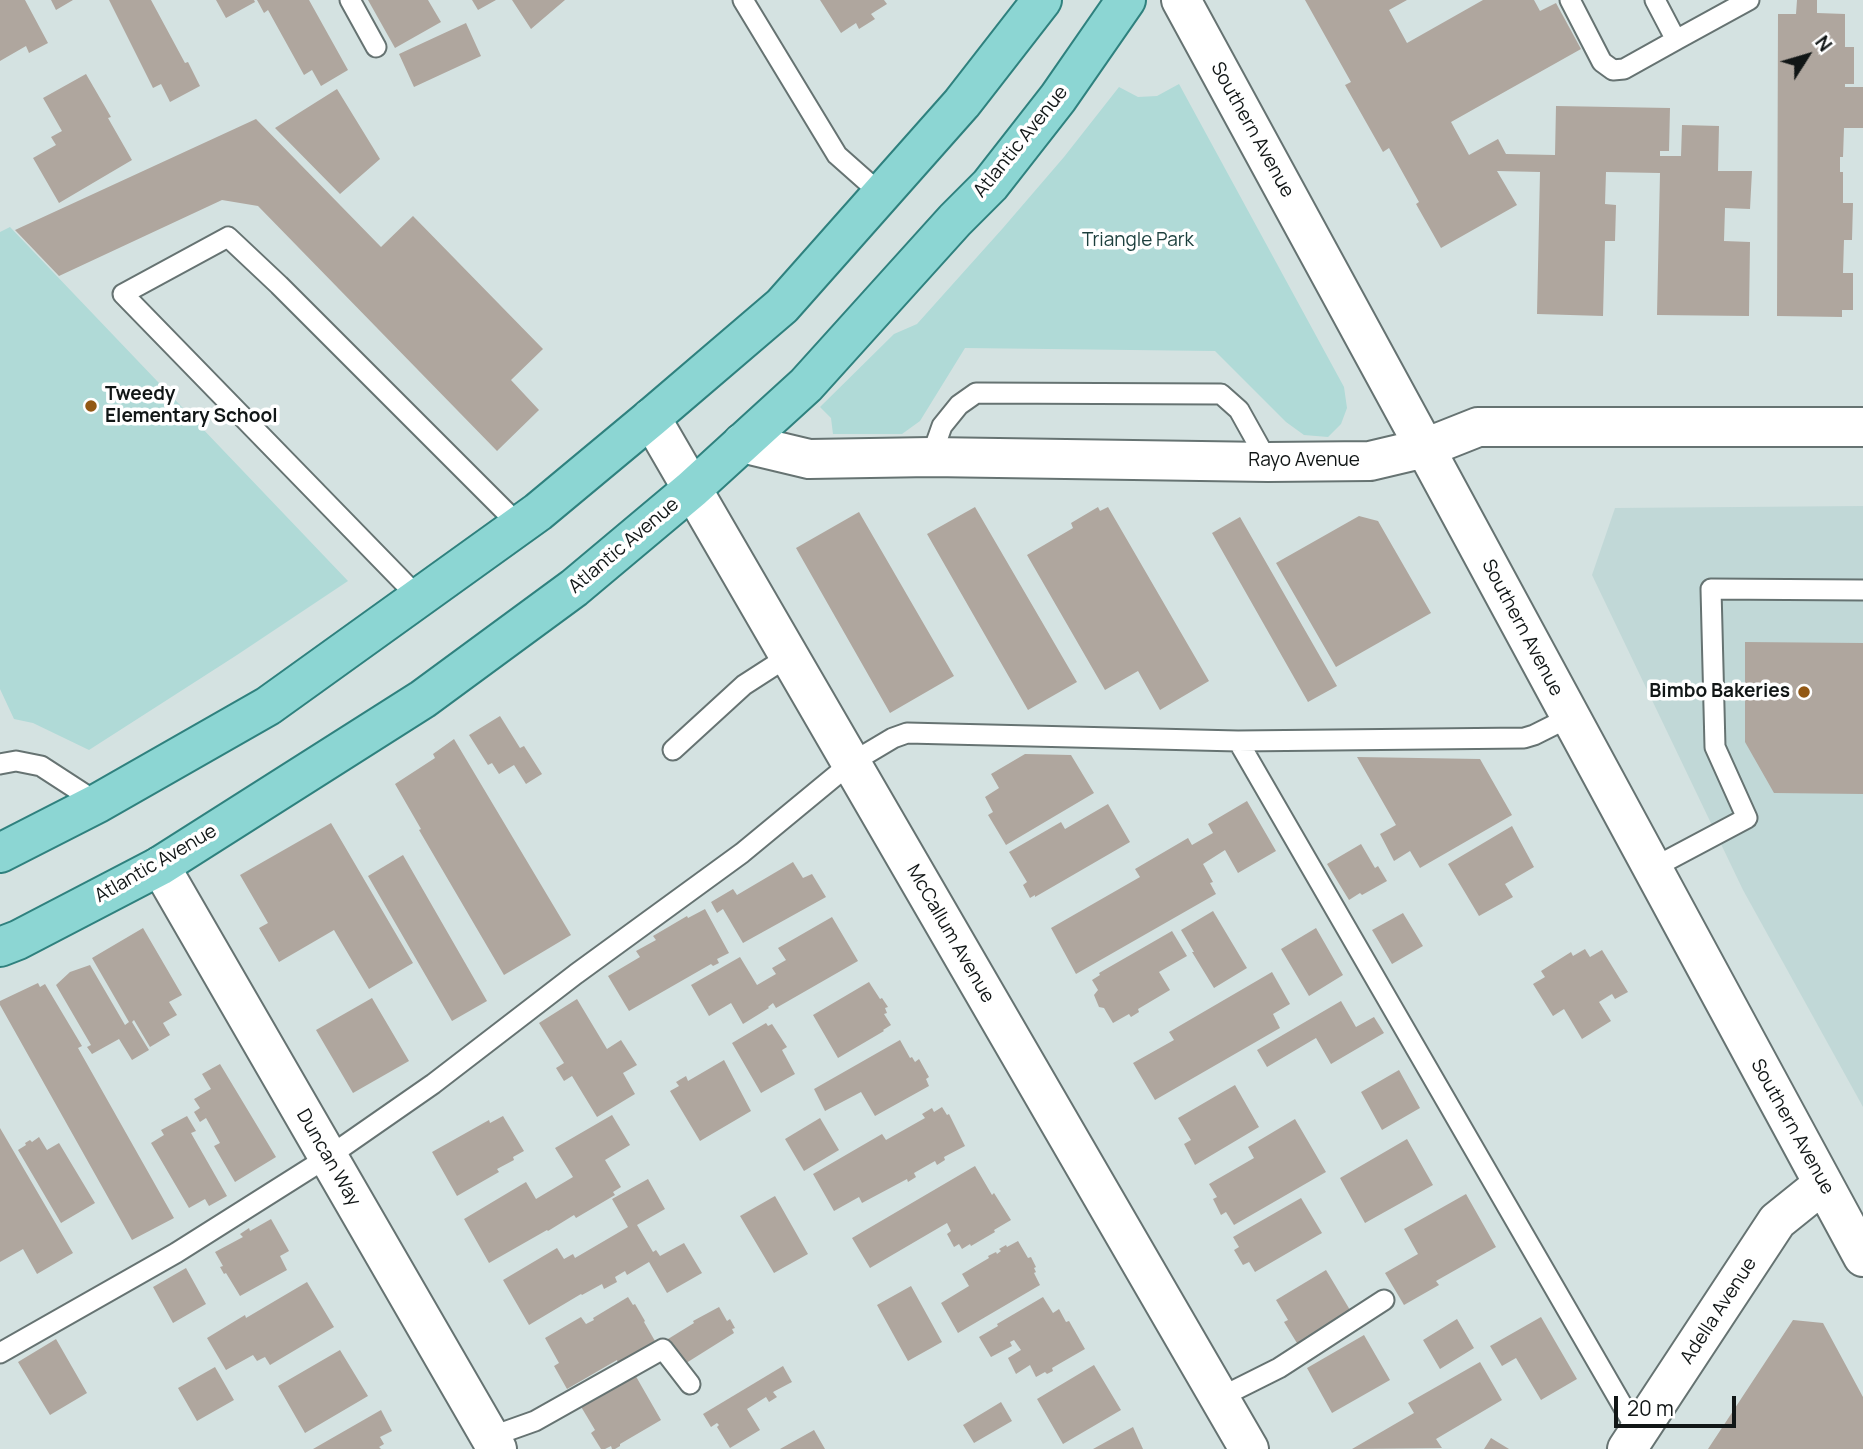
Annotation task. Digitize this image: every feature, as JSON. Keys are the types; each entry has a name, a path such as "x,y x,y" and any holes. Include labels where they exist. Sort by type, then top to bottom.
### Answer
{"main road":[{"path":"0,853 98,803 268,706 519,525 651,418 782,306 962,103 1042,0"},
{"name":"Atlantic Avenue","path":"0,947 160,866 422,699 574,588 692,489 806,385 990,185 1059,98 1126,0"}],"street":[{"name":"Southern Avenue","path":"1181,0 1863,1257"},
{"name":"McCallum Avenue","path":"651,418 1249,1449"},
{"name":"Rayo Avenue","path":"742,443 808,458 1370,461 1425,448 1478,427 1863,427"},
{"name":"Duncan Way","path":"160,866 493,1443"},
{"name":"Adella Avenue","path":"1638,1444 1777,1221 1823,1184"}],"lane":[{"path":"350,0 376,47"},
{"path":"743,0 836,155 881,194"},
{"path":"1570,0 1602,62 1612,70 1624,69 1749,0"},
{"path":"1654,0 1676,40"},
{"path":"418,597 123,294 228,237 519,525"},
{"path":"931,457 942,426 959,405 976,393 1221,394 1239,410 1268,462"},
{"path":"1651,869 1747,818 1715,747 1711,590 1863,590"},
{"path":"673,750 744,685 789,656"},
{"path":"0,1353 176,1253 328,1157 433,1084 576,974 742,853 851,763 892,737 907,733 1238,741 1524,738 1570,717"},
{"path":"1238,741 1638,1444"},
{"path":"0,764 16,761 41,766 98,803"},
{"path":"1219,1398 1279,1368 1384,1300"},
{"path":"493,1443 663,1349 690,1384"}],"shaded area":[{"path":"1863,506 1863,1107 1743,890 1592,575 1615,508"}],"green space":[{"name":"Triangle Park","path":"1179,84 1344,387 1347,408 1341,424 1328,437 1304,435 1286,422 1215,351 965,348 920,421 902,434 833,434 831,418 820,407 894,334 917,324 1064,157 1119,87 1138,97 1157,96"},
{"name":"Tweedy Elementary School","path":"10,227 348,581 89,750 33,723 14,719 0,689 0,232"}],"building":[{"path":"0,0 25,0 48,43 29,53 26,46 0,61"},
{"path":"51,0 73,0 56,10"},
{"path":"109,0 151,0 200,86 170,102 161,84 153,88"},
{"path":"216,0 254,0 255,2 226,18"},
{"path":"257,0 309,0 348,70 321,86 312,70 304,75 268,10 264,13"},
{"path":"368,0 428,0 441,22 395,48"},
{"path":"472,0 496,0 478,10"},
{"path":"512,0 565,0 531,29"},
{"path":"820,0 884,0 887,4 871,14 875,19 859,29 856,23 841,33"},
{"path":"1305,0 1407,0 1389,10 1407,43 1483,0 1534,0 1540,11 1556,3 1581,49 1451,122 1469,155 1498,139 1506,154 1555,155 1556,106 1670,108 1669,151 1660,151 1660,156 1681,156 1682,125 1719,126 1718,171 1752,171 1750,209 1725,208 1724,241 1750,242 1749,316 1657,315 1660,173 1606,172 1605,204 1616,205 1615,241 1605,241 1603,316 1537,314 1540,172 1497,171 1517,205 1441,248 1389,148 1383,152 1345,85 1351,82"},
{"path":"1797,0 1817,0 1817,13 1845,14 1845,47 1854,47 1854,84 1845,84 1845,87 1863,87 1863,128 1844,128 1843,157 1840,157 1843,203 1853,203 1852,240 1844,240 1843,273 1853,273 1853,310 1842,310 1842,317 1777,316 1778,14 1796,14"},
{"path":"466,23 481,56 414,87 399,54"},
{"path":"86,74 132,160 59,203 33,158 56,145 51,137 62,131 43,98"},
{"path":"337,89 380,159 340,194 275,128"},
{"path":"256,119 381,247 413,216 543,349 511,380 539,410 497,451 258,206 222,200 59,276 15,230"},
{"path":"975,507 1077,682 1028,710 927,534"},
{"path":"1098,507 1100,511 1108,507 1209,681 1160,710 1138,671 1105,690 1027,555 1073,528 1071,523"},
{"path":"859,512 954,676 890,713 796,548"},
{"path":"1359,516 1378,521 1431,613 1336,667 1276,563"},
{"path":"1240,517 1337,686 1308,702 1212,533"},
{"name":"Bimbo Bakeries","path":"1745,642 1863,643 1863,794 1774,793 1745,742"},
{"path":"500,716 520,748 524,746 542,774 526,784 514,765 499,774 492,763 488,765 469,735"},
{"path":"454,739 571,935 504,975 395,784 435,758 433,754"},
{"path":"1025,754 1071,755 1094,793 1006,845 988,815 993,812 985,797 999,788 991,774"},
{"path":"1357,757 1480,759 1512,815 1420,868 1410,851 1394,861 1380,834 1396,825"},
{"path":"1247,801 1276,851 1238,873 1225,850 1203,864 1216,894 1076,974 1051,928 1140,877 1135,869 1188,838 1192,845 1213,833 1208,824"},
{"path":"1108,804 1130,842 1030,898 1023,885 1027,882 1009,852 1061,822 1065,829"},
{"path":"331,823 413,963 369,989 334,930 279,962 259,928 268,923 240,875"},
{"path":"1512,826 1534,867 1505,884 1513,897 1479,916 1448,864"},
{"path":"1361,844 1375,868 1378,866 1387,881 1349,900 1327,864"},
{"path":"403,855 487,1001 452,1021 368,876"},
{"path":"793,862 803,878 812,874 826,897 743,943 723,909 717,913 711,902 733,889 737,895"},
{"path":"705,909 729,953 717,959 719,963 713,966 711,964 629,1011 608,976 640,957 636,951 656,940 653,936"},
{"path":"1213,911 1247,968 1214,988 1181,930"},
{"path":"1403,913 1423,946 1392,964 1372,930"},
{"path":"832,917 858,961 776,1008 773,1003 743,1024 731,1003 709,1016 691,985 740,957 757,985 776,974 772,968 786,960 778,948"},
{"path":"143,928 182,995 169,1002 177,1015 163,1023 170,1035 150,1047 134,1020 132,1022 149,1050 132,1060 119,1039 92,1054 87,1047 91,1045 56,985 70,972 90,965 125,1025 129,1022 92,958"},
{"path":"1316,928 1343,975 1309,996 1281,949"},
{"path":"1172,931 1187,956 1159,972 1170,990 1138,1009 1139,1012 1131,1017 1129,1014 1113,1023 1104,1008 1099,1007 1094,995 1098,990 1092,980 1100,975 1099,973"},
{"path":"1585,949 1590,957 1602,950 1628,992 1615,999 1612,994 1599,1002 1611,1021 1582,1039 1564,1009 1553,1016 1533,984 1545,977 1541,971 1571,952 1573,956"},
{"path":"1272,972 1290,1004 1273,1014 1280,1028 1155,1100 1133,1063 1174,1040 1169,1032"},
{"path":"869,982 888,1007 885,1008 887,1013 884,1014 891,1025 838,1058 813,1015"},
{"path":"38,983 40,987 45,984 82,1046 78,1048 174,1218 132,1240 0,1005 0,1001"},
{"path":"372,998 409,1061 353,1093 316,1030"},
{"path":"577,999 607,1049 621,1040 637,1065 623,1073 635,1094 597,1117 572,1076 564,1081 556,1068 564,1063 539,1023"},
{"path":"1341,1001 1356,1027 1374,1017 1384,1033 1331,1064 1316,1038 1267,1067 1257,1050"},
{"path":"766,1023 768,1026 772,1024 787,1047 782,1050 795,1074 761,1093 732,1043"},
{"path":"900,1040 910,1058 915,1062 919,1059 929,1077 926,1079 929,1086 875,1116 861,1092 825,1111 814,1089"},
{"path":"724,1060 751,1111 700,1141 670,1091 679,1086 676,1082 686,1076 688,1081"},
{"path":"220,1064 276,1157 235,1182 214,1146 220,1143 206,1118 200,1122 194,1112 200,1108 194,1099 211,1089 202,1074"},
{"path":"1399,1070 1420,1108 1382,1130 1361,1092"},
{"path":"1235,1085 1259,1127 1195,1165 1184,1144 1191,1140 1178,1118"},
{"path":"942,1107 947,1115 949,1114 965,1146 944,1157 945,1160 937,1165 935,1161 914,1173 916,1177 908,1182 907,1179 862,1203 859,1197 834,1211 813,1174 882,1134 886,1140 925,1118 922,1114 932,1108 934,1112"},
{"path":"612,1115 630,1145 605,1160 621,1187 613,1192 615,1195 489,1263 464,1219 526,1182 536,1199 573,1177 555,1148"},
{"path":"187,1116 196,1131 191,1133 227,1196 209,1206 205,1199 189,1208 151,1143 164,1135 161,1130"},
{"path":"503,1116 524,1151 497,1169 499,1172 457,1196 432,1152 489,1120 490,1123"},
{"path":"820,1118 839,1150 804,1171 785,1139"},
{"path":"1295,1119 1326,1172 1234,1225 1226,1212 1221,1215 1213,1199 1217,1197 1209,1184 1254,1158 1248,1147"},
{"path":"0,1128 73,1253 37,1274 23,1249 0,1262"},
{"path":"39,1137 47,1150 59,1143 95,1203 61,1223 18,1150 26,1145 25,1143"},
{"path":"1407,1139 1433,1185 1365,1223 1340,1178"},
{"path":"975,1166 1011,1220 994,1230 995,1232 962,1249 959,1244 954,1247 947,1234 951,1231 947,1223 870,1268 852,1238"},
{"path":"648,1179 665,1209 637,1225 653,1252 656,1250 660,1256 684,1243 702,1273 667,1293 649,1262 627,1275 625,1271 615,1277 617,1282 604,1289 602,1284 581,1294 529,1325 503,1280 557,1248 564,1259 573,1254 575,1258 628,1227 612,1199"},
{"path":"1466,1194 1496,1247 1436,1281 1439,1285 1404,1305 1385,1273 1418,1254 1404,1229"},
{"path":"775,1196 808,1254 774,1273 740,1216"},
{"path":"1301,1198 1322,1233 1255,1272 1249,1262 1243,1265 1234,1250 1239,1247 1233,1237"},
{"path":"271,1219 289,1251 280,1256 287,1270 240,1296 220,1267 223,1266 215,1252 243,1237 240,1234 249,1228 250,1231"},
{"path":"1018,1241 1036,1267 1034,1273 1040,1285 958,1333 941,1303 969,1286 962,1274 989,1258 988,1256 996,1252 997,1254 1001,1251 999,1249"},
{"path":"186,1268 206,1304 173,1323 153,1287"},
{"path":"1326,1270 1353,1315 1300,1348 1284,1322 1288,1320 1276,1300"},
{"path":"307,1282 334,1327 270,1365 265,1357 257,1361 253,1355 226,1370 207,1338"},
{"path":"911,1286 942,1342 908,1361 877,1305"},
{"path":"628,1297 633,1305 635,1304 655,1341 567,1389 554,1366 559,1363 545,1338 581,1317 586,1324"},
{"path":"1043,1297 1053,1313 1059,1309 1066,1322 1069,1321 1085,1349 1052,1368 1053,1371 1047,1374 1045,1372 1036,1377 1030,1365 1016,1374 1008,1358 1021,1350 1014,1340 1010,1342 1012,1346 991,1357 979,1337"},
{"path":"719,1307 727,1321 730,1319 735,1328 732,1329 734,1333 683,1365 668,1339"},
{"path":"1541,1317 1577,1379 1541,1400 1516,1358 1502,1366 1490,1346"},
{"path":"1457,1319 1474,1348 1440,1369 1423,1340"},
{"path":"1793,1320 1823,1323 1863,1397 1863,1449 1708,1449"},
{"path":"1364,1335 1390,1380 1332,1413 1307,1368"},
{"path":"56,1339 87,1393 50,1415 18,1362"},
{"path":"340,1350 368,1396 305,1433 278,1386"},
{"path":"1480,1362 1502,1400 1436,1439 1442,1448 1352,1449 1414,1413 1408,1403"},
{"path":"1094,1365 1121,1410 1063,1444 1037,1399"},
{"path":"783,1366 792,1382 773,1392 777,1397 769,1402 766,1397 747,1409 760,1430 730,1448 717,1427 719,1425 717,1423 711,1427 703,1414"},
{"path":"215,1367 234,1400 197,1421 178,1388"},
{"path":"634,1373 661,1420 615,1449 611,1446 601,1449 591,1433 595,1430 580,1405"},
{"path":"1001,1402 1012,1421 974,1443 963,1425"},
{"path":"381,1410 392,1431 380,1437 384,1444 379,1447 381,1449 313,1449"},
{"path":"1133,1427 1143,1449 1093,1449"},
{"path":"814,1430 825,1449 780,1449"},
{"path":"1491,1438 1509,1449 1484,1449"}],"place":[{"name":"Tweedy Elementary School","path":"91,406"},
{"name":"Bimbo Bakeries","path":"1804,692"}]}
